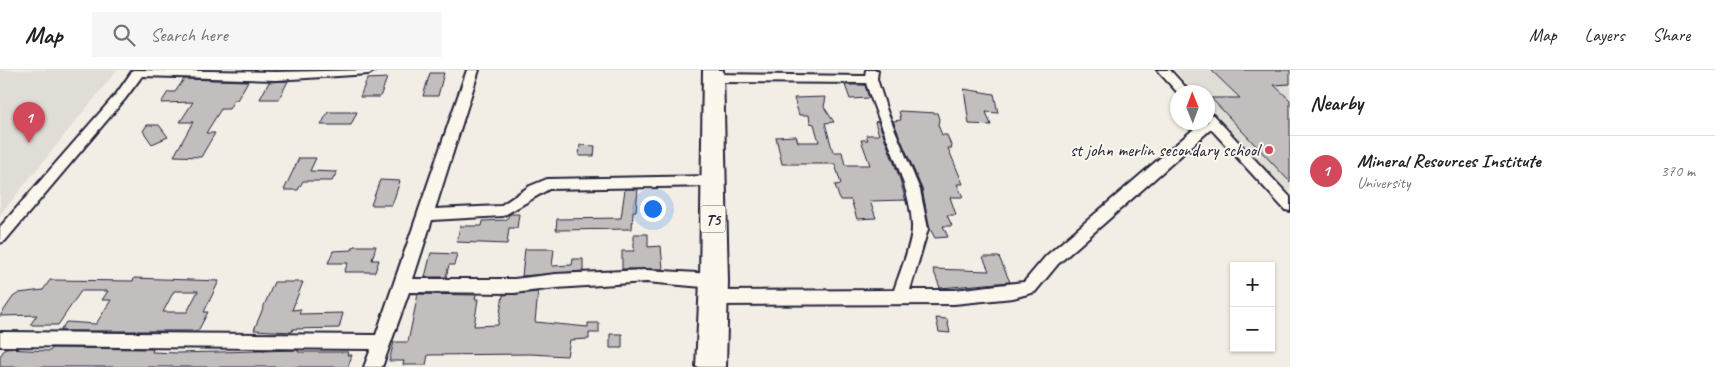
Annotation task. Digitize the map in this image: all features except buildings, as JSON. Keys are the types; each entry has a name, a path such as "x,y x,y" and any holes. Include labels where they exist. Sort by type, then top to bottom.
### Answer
{"highway":[{"name":"T5","path":"711,367 713,74"}],"street":[{"path":"0,237 121,96 139,71 276,76 369,70"},
{"path":"373,367 403,285 473,70"},
{"path":"1163,70 1177,85"},
{"path":"713,74 872,75 881,112 913,190 920,229 900,298"},
{"path":"1215,126 1290,206"},
{"path":"403,285 514,286 556,281 646,276 713,290 900,298 954,297 1013,291 1029,287 1052,260 1198,130"},
{"path":"426,215 503,210 513,206 534,189 547,184 713,181"},
{"path":"0,339 135,339 172,342 381,342"}],"shaded area":[{"path":"0,70 117,70 0,215"},
{"name":"st john merlin secondary school","path":"1174,70 1290,70 1290,195 1215,114 1215,85 1188,85"}],"place":[{"name":"Mineral Resources Institute","path":"29,143"},
{"name":"st john merlin secondary school","path":"1269,150"}]}
